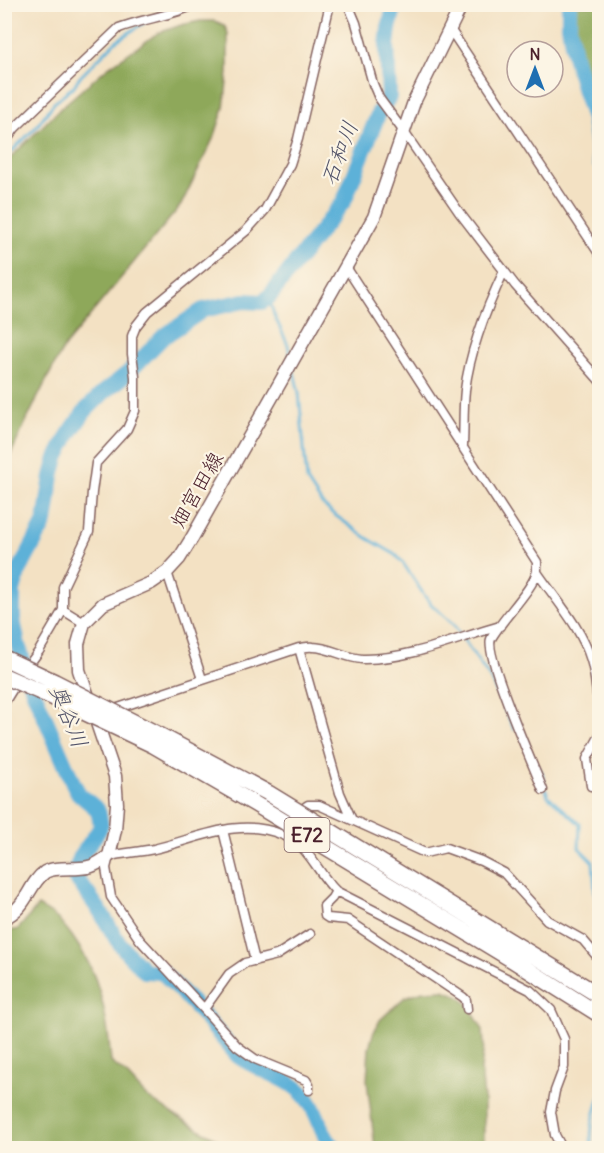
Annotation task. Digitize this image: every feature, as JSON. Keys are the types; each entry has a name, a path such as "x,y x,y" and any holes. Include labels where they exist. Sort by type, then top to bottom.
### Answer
{"highway":[{"name":"E72","path":"4,658 55,681 268,794 600,996"},
{"name":"E72","path":"4,676 153,745 255,804 600,1015"}],"main road":[{"name":"畑宮田線","path":"84,623 103,604 151,583 167,572 179,559 192,538 374,217 414,102 462,4"},
{"path":"4,918 22,904 35,883 46,872 90,867 109,856 115,830 115,776 79,670 78,644 84,623"}],"street":[{"path":"4,144 15,128 119,28 177,13 196,4"},
{"path":"4,703 63,610 63,587 89,532 96,463 127,429 135,411 132,336 136,326 147,312 246,231 265,210 290,164 298,139 330,4"},
{"path":"348,4 379,98 459,212 504,271 600,381"},
{"path":"450,29 600,255"},
{"path":"346,267 537,561 537,572 529,587 490,641 497,676 543,790"},
{"path":"463,445 465,390 470,360 492,297 504,271"},
{"path":"167,572 202,679"},
{"path":"537,572 577,629 584,644 591,661 600,711"},
{"path":"63,610 84,623"},
{"path":"94,716 299,648 314,646 360,659 382,657 421,650 500,626"},
{"path":"299,648 340,794 352,820"},
{"path":"591,786 587,759 600,735"},
{"path":"271,830 308,805 319,805 425,853 446,848 481,861 504,873 547,920 584,940 600,960"},
{"path":"309,1090 306,1080 255,1059 237,1046 140,940 111,897 106,868 109,856 153,849 223,830 251,827 271,830 294,840 309,855 328,884 336,891 530,990 551,1010 564,1039 564,1067 555,1091 551,1112 555,1135 562,1149"},
{"path":"223,830 255,961"},
{"path":"336,891 324,906 324,916 348,920 463,997 466,1000 467,1009"},
{"path":"204,1009 229,974 245,963 277,954 310,934"}],"green space":[{"path":"563,5 599,5 599,145 577,68"},
{"path":"200,21 215,21 224,25 228,33 228,73 224,108 215,135 181,205 65,346 5,467 5,163 64,105 107,68 158,33"},
{"path":"38,906 64,925 90,966 105,1012 111,1062 126,1074 146,1096 231,1148 5,1148 5,932 18,929"},
{"path":"443,990 457,995 468,1004 483,1030 484,1046 481,1069 484,1098 484,1148 375,1148 367,1081 369,1048 373,1034 380,1020 405,997 423,991"}],"waterway":[{"path":"162,12 172,4"},
{"name":"奥谷川","path":"335,1148 326,1137 312,1106 298,1089 238,1056 162,972 145,971 129,955 74,875 81,856 101,825 98,810 79,794 74,785 33,690 18,645 13,620 13,591 18,573 45,522 57,458 69,434 85,411 128,373 163,337 203,310 244,301 262,302 269,297 344,201 379,112 389,97 387,45 395,4"},
{"path":"569,4 569,26 574,55 593,119 600,163"},
{"path":"4,159 36,127 54,103 74,86 78,79 116,41 144,23"},
{"path":"269,297 274,315 288,345 290,356"},
{"path":"293,368 299,393 307,481 322,504 332,513 396,555 403,563 431,604 453,624 491,680 514,729"},
{"path":"536,765 542,773 544,783"},
{"path":"546,790 548,796 580,824 579,848 593,862 595,892 600,911"},
{"path":"592,1148 594,1116 600,1097"}],"water label":[{"name":"石和川","path":"339,153"}]}
